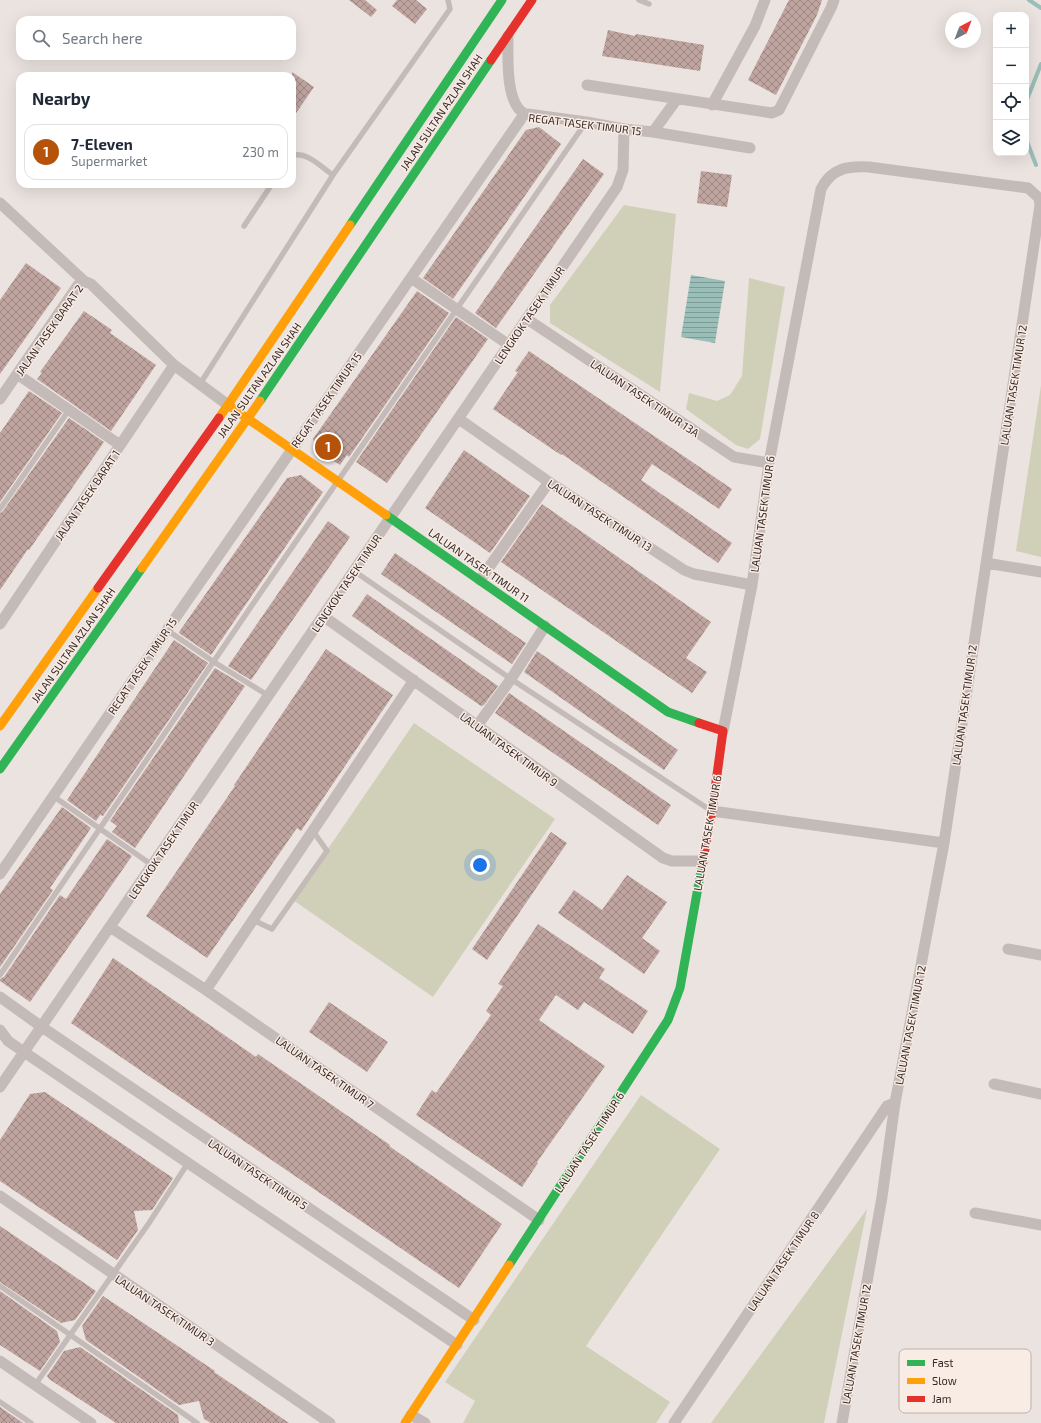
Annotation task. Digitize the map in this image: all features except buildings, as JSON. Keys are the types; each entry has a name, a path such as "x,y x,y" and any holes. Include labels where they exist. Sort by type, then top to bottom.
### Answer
{"main road":[{"name":"JALAN SULTAN AZLAN SHAH","path":"0,726 228,405 502,0"},
{"name":"JALAN SULTAN AZLAN SHAH","path":"0,769 248,418 532,0"},
{"name":"LALUAN TASEK TIMUR 11","path":"228,405 668,712 679,718 723,731"},
{"name":"LALUAN TASEK TIMUR 6","path":"408,1419 474,1320 668,1020 680,988 712,811 723,731"}],"street":[{"path":"712,105 755,26 765,0"},
{"path":"587,85 712,105 772,113 776,112 779,110 834,0"},
{"path":"508,34 508,63 511,90 520,111 526,114"},
{"path":"653,132 677,99"},
{"name":"REGAT TASEK TIMUR 15","path":"0,874 523,116 526,114 586,122 750,148"},
{"name":"LENGKOK TASEK TIMUR","path":"0,1087 617,187 623,170 624,129"},
{"name":"LALUAN TASEK TIMUR 12","path":"831,174 853,166 868,167 1028,188 1039,198 1040,206 944,843 895,1103 882,1197 842,1423"},
{"name":"LALUAN TASEK TIMUR 6","path":"723,731 752,585 769,463 821,189 831,174"},
{"path":"0,203 84,281 91,284 174,365 228,405"},
{"path":"411,278 509,345"},
{"name":"JALAN TASEK BARAT 2","path":"0,399 78,285 84,281"},
{"name":"LALUAN TASEK TIMUR 13A","path":"527,319 734,457 769,463"},
{"name":"JALAN TASEK BARAT 1","path":"0,624 174,365"},
{"path":"17,374 120,446"},
{"name":"LALUAN TASEK TIMUR 13","path":"459,419 549,482 684,570 694,574 752,585"},
{"path":"480,580 549,482"},
{"path":"986,563 1041,572"},
{"name":"LALUAN TASEK TIMUR 9","path":"323,616 663,858 672,862 703,861"},
{"path":"477,726 511,679 545,626"},
{"path":"206,990 414,680"},
{"path":"712,811 944,843"},
{"name":"LALUAN TASEK TIMUR 7","path":"110,927 206,990 539,1220"},
{"path":"1008,949 1041,955"},
{"path":"0,997 42,1027"},
{"name":"LALUAN TASEK TIMUR 5","path":"42,1027 474,1320"},
{"path":"0,1030 4,1040 24,1052 457,1345"},
{"path":"994,1084 1041,1094"},
{"name":"LALUAN TASEK TIMUR 8","path":"674,1423 888,1106 895,1103"},
{"name":"LALUAN TASEK TIMUR 3","path":"0,1196 330,1423"},
{"path":"975,1213 1041,1225"},
{"path":"0,1361 91,1423"},
{"path":"408,1419 425,1423"}],"lane":[{"path":"200,384 333,175 450,9 448,0"},
{"path":"639,0 649,4"},
{"path":"0,975 456,309 586,122"},
{"path":"296,155 308,157 333,175"},
{"path":"244,226 269,188"},
{"path":"0,509 69,410"},
{"path":"354,571 511,679 712,811"},
{"path":"167,630 214,662 269,696"},
{"path":"53,796 152,865"},
{"path":"253,920 272,929 327,851 313,831"},
{"path":"35,1385 113,1274 188,1163"},
{"path":"0,1286 197,1423"},
{"path":"0,1402 31,1423"}],"green space":[{"path":"624,205 676,214 660,392 550,323 550,305"},
{"path":"749,278 785,287 760,439 748,449 736,445 686,409 689,393 717,401 730,395 742,376"},
{"path":"1041,385 1041,557 1016,551"},
{"path":"414,723 555,819 433,997 293,900"},
{"path":"641,1095 720,1149 586,1346 670,1402 656,1423 463,1423 475,1401 445,1382"},
{"path":"867,1209 824,1423 711,1423"}],"water":[{"path":"691,275 725,281 715,343 681,337"}],"waterway":[{"path":"1029,0 1041,8"},
{"path":"1029,94 1041,64"},
{"path":"1029,147 1036,165"}],"traffic: fast":[{"path":"350,225 502,0"},
{"path":"260,401 491,60"},
{"path":"386,515 668,712 699,723"},
{"path":"0,769 142,568"},
{"path":"509,1265 668,1020 680,988 702,865"}],"traffic: slow":[{"path":"219,418 350,225"},
{"path":"142,568 260,401"},
{"path":"228,405 386,515"},
{"path":"0,726 98,588"},
{"path":"405,1423 509,1265"}],"traffic: jam":[{"path":"491,60 532,0"},
{"path":"98,588 219,418"},
{"path":"699,723 723,731 712,811 702,865"}],"place":[{"name":"7-Eleven","path":"328,447"}]}
